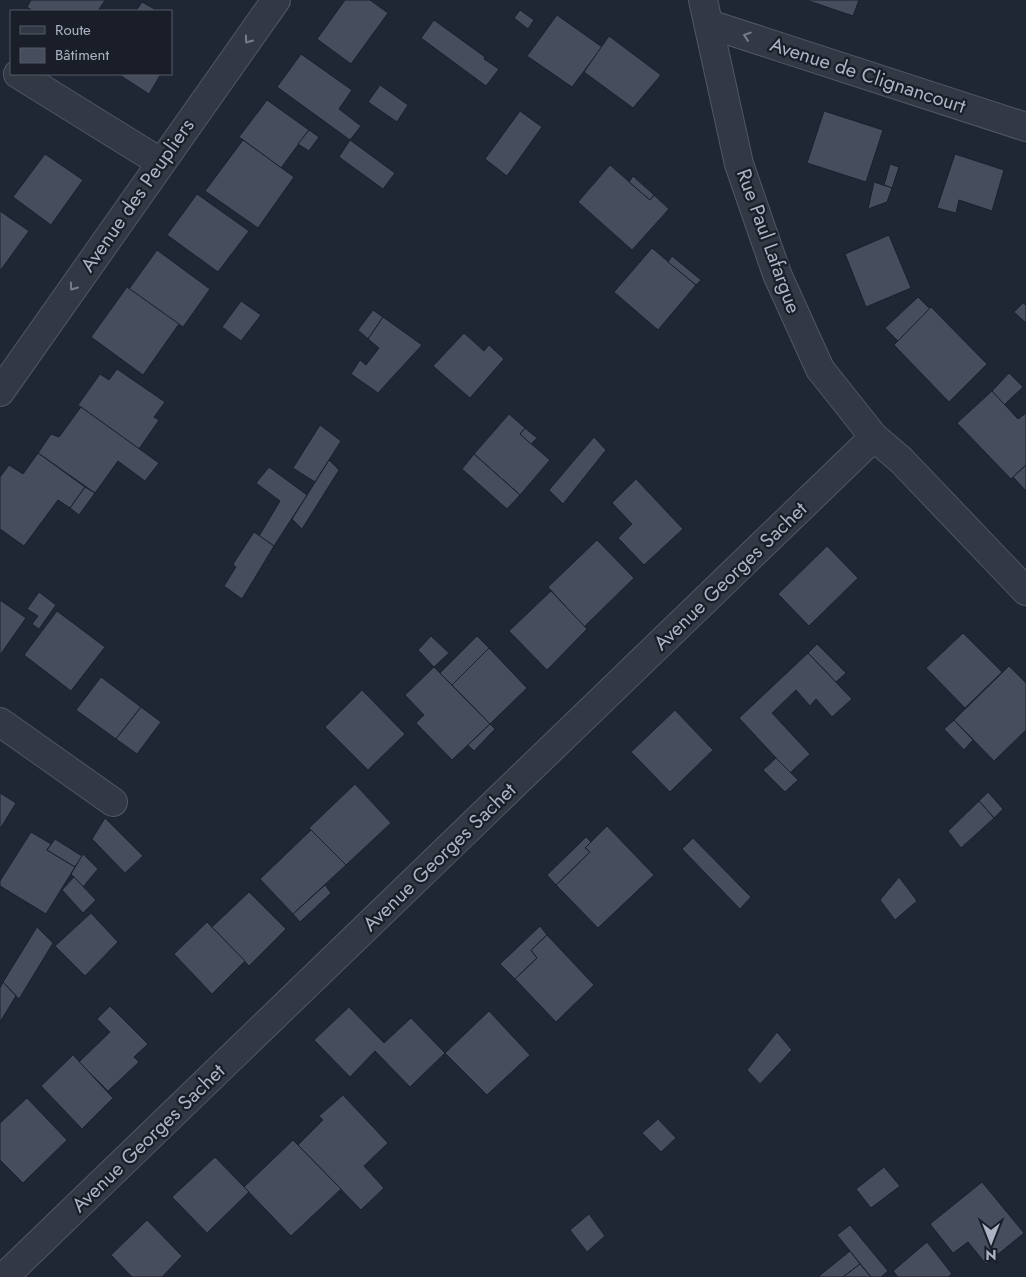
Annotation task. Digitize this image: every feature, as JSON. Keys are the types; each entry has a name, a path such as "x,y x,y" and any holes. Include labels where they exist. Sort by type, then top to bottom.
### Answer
{"street":[{"name":"Avenue des Peupliers","path":"0,392 160,162 276,0"},
{"name":"Avenue de Clignancourt","path":"706,12 1026,127"},
{"name":"Rue Paul Lafargue","path":"706,12 739,164 777,274 820,369 874,437 901,460 1026,590"},
{"path":"20,75 160,162"},
{"name":"Avenue Georges Sachet","path":"4,1277 874,437"},
{"path":"0,722 113,802"}],"building":[{"path":"31,0 105,0 99,10 32,10 27,7"},
{"path":"345,0 370,0 388,13 351,64 317,39"},
{"path":"806,0 859,0 853,16"},
{"path":"142,2 156,10 137,10"},
{"path":"520,10 534,20 528,29 514,18"},
{"path":"557,15 602,47 572,87 527,56"},
{"path":"434,20 499,69 486,86 421,38"},
{"path":"609,36 661,75 633,108 584,72"},
{"path":"301,54 352,90 339,109 361,126 350,140 277,87"},
{"path":"120,75 160,75 149,94"},
{"path":"380,85 408,105 397,122 368,102"},
{"path":"267,100 309,130 281,168 239,137"},
{"path":"520,111 542,127 507,176 485,159"},
{"path":"824,111 883,130 866,182 807,163"},
{"path":"309,130 319,137 309,151 298,144"},
{"path":"243,140 294,177 258,228 205,191"},
{"path":"350,140 395,173 383,189 339,157"},
{"path":"45,154 83,180 51,225 13,197"},
{"path":"955,154 1004,170 992,211 959,200 956,213 937,208"},
{"path":"890,164 899,167 892,188 884,185"},
{"path":"610,165 650,200 654,195 669,209 632,250 578,202"},
{"path":"633,176 654,195 650,200 629,182"},
{"path":"874,182 892,188 887,202 868,209"},
{"path":"197,194 249,231 218,272 167,235"},
{"path":"0,211 29,231 0,271"},
{"path":"889,235 911,288 866,307 845,254"},
{"path":"652,248 696,285 658,330 614,292"},
{"path":"157,250 210,289 183,327 129,289"},
{"path":"672,256 701,280 696,285 668,262"},
{"path":"127,287 179,324 143,375 91,337"},
{"path":"918,297 930,309 898,341 885,328"},
{"path":"241,301 261,315 241,341 222,327"},
{"path":"1023,303 1026,305 1026,323 1014,312"},
{"path":"931,307 987,364 949,402 894,345"},
{"path":"373,310 383,317 368,339 358,330"},
{"path":"383,317 422,345 378,393 351,374 360,360 366,365 379,348 368,339"},
{"path":"464,333 484,351 489,345 504,359 470,398 433,366"},
{"path":"117,369 165,402 154,417 159,420 139,449 78,405 100,374 109,380"},
{"path":"1009,373 1023,387 1004,405 992,391"},
{"path":"992,391 1018,419 1026,413 1026,465 1011,479 957,423"},
{"path":"81,407 159,463 145,481 118,461 95,493 38,453 51,434 59,437"},
{"path":"509,414 525,428 520,434 550,460 520,495 474,454"},
{"path":"320,425 341,441 315,482 293,468"},
{"path":"525,428 537,438 531,444 520,434"},
{"path":"594,437 606,450 563,504 549,490"},
{"path":"38,453 85,487 70,508 58,500 24,546 0,529 0,477 9,465 23,474"},
{"path":"474,454 520,495 507,509 462,469"},
{"path":"329,460 339,470 302,529 292,519"},
{"path":"1026,465 1026,491 1013,477"},
{"path":"269,467 307,495 274,546 259,536 280,501 256,483"},
{"path":"636,479 683,529 644,565 618,538 632,524 612,503"},
{"path":"85,487 95,493 79,515 70,508"},
{"path":"254,532 274,546 242,599 224,586 236,567 233,564"},
{"path":"597,540 634,578 584,627 548,587"},
{"path":"827,546 858,578 809,626 778,594"},
{"path":"551,591 587,629 547,670 509,631"},
{"path":"39,592 56,605 39,629 32,624 38,616 27,609"},
{"path":"0,600 26,618 0,655"},
{"path":"57,611 105,647 71,691 24,655"},
{"path":"963,633 1002,672 965,708 926,668"},
{"path":"431,636 449,653 434,667 418,650"},
{"path":"477,636 489,648 452,685 440,673"},
{"path":"817,644 846,673 836,682 808,653"},
{"path":"489,648 527,688 490,724 452,685"},
{"path":"808,653 852,699 832,717 816,699 810,706 796,690 772,713 810,754 790,773 739,718"},
{"path":"1009,666 1026,683 1026,730 994,761 954,720"},
{"path":"434,667 490,724 452,760 416,723 424,715 405,695"},
{"path":"101,677 141,707 116,739 76,710"},
{"path":"362,690 405,734 368,770 325,727"},
{"path":"141,707 161,722 137,754 116,739"},
{"path":"675,710 713,750 670,792 631,752"},
{"path":"954,720 973,740 964,750 944,729"},
{"path":"490,724 495,729 474,751 468,745"},
{"path":"776,758 798,780 785,792 763,770"},
{"path":"355,784 391,823 346,865 309,828"},
{"path":"988,792 1003,809 994,818 979,801"},
{"path":"0,793 16,803 0,829"},
{"path":"979,801 994,818 961,848 948,831"},
{"path":"105,818 143,856 125,873 92,839"},
{"path":"607,826 654,875 598,928 556,885 590,852 585,848"},
{"path":"311,830 346,865 293,914 260,879"},
{"path":"31,832 51,844 47,850 75,867 46,914 0,886 0,881"},
{"path":"586,837 591,842 585,848 590,852 556,885 547,875"},
{"path":"693,838 751,897 740,909 682,849"},
{"path":"55,839 82,856 75,867 47,850"},
{"path":"83,854 98,869 83,887 71,874"},
{"path":"74,877 96,900 83,913 62,890"},
{"path":"899,877 917,901 895,920 880,900"},
{"path":"325,885 331,893 300,922 293,914"},
{"path":"249,892 286,929 249,966 212,927"},
{"path":"91,913 118,942 85,976 55,946"},
{"path":"207,922 245,961 212,994 174,954"},
{"path":"540,926 547,935 531,950 537,958 515,979 500,964"},
{"path":"37,927 53,943 19,999 3,982"},
{"path":"547,935 594,985 556,1022 515,979 537,958 531,950"},
{"path":"3,982 16,996 0,1022 0,988"},
{"path":"110,1006 148,1044 134,1057 139,1062 108,1091 79,1062 110,1032 97,1019"},
{"path":"349,1007 384,1043 411,1018 445,1053 410,1087 375,1051 350,1077 314,1040"},
{"path":"489,1011 530,1055 487,1095 445,1053"},
{"path":"777,1032 792,1050 760,1084 747,1070"},
{"path":"73,1055 113,1098 82,1129 41,1086"},
{"path":"343,1095 388,1143 364,1166 384,1188 361,1210 298,1145 323,1120 319,1116"},
{"path":"27,1098 67,1140 23,1183 0,1160 0,1123"},
{"path":"658,1119 676,1138 661,1152 642,1133"},
{"path":"293,1140 341,1189 291,1236 244,1187"},
{"path":"215,1157 249,1192 207,1233 172,1197"},
{"path":"884,1167 900,1186 871,1208 856,1189"},
{"path":"982,1182 1024,1233 986,1264 968,1242 953,1253 930,1224"},
{"path":"589,1214 605,1236 587,1252 570,1230"},
{"path":"147,1220 182,1256 162,1277 132,1277 111,1255"},
{"path":"850,1225 888,1271 881,1277 871,1277 837,1235"},
{"path":"927,1242 952,1274 948,1277 898,1277 893,1271"},
{"path":"850,1251 860,1264 843,1277 818,1277"},
{"path":"860,1264 871,1277 843,1277"}]}
